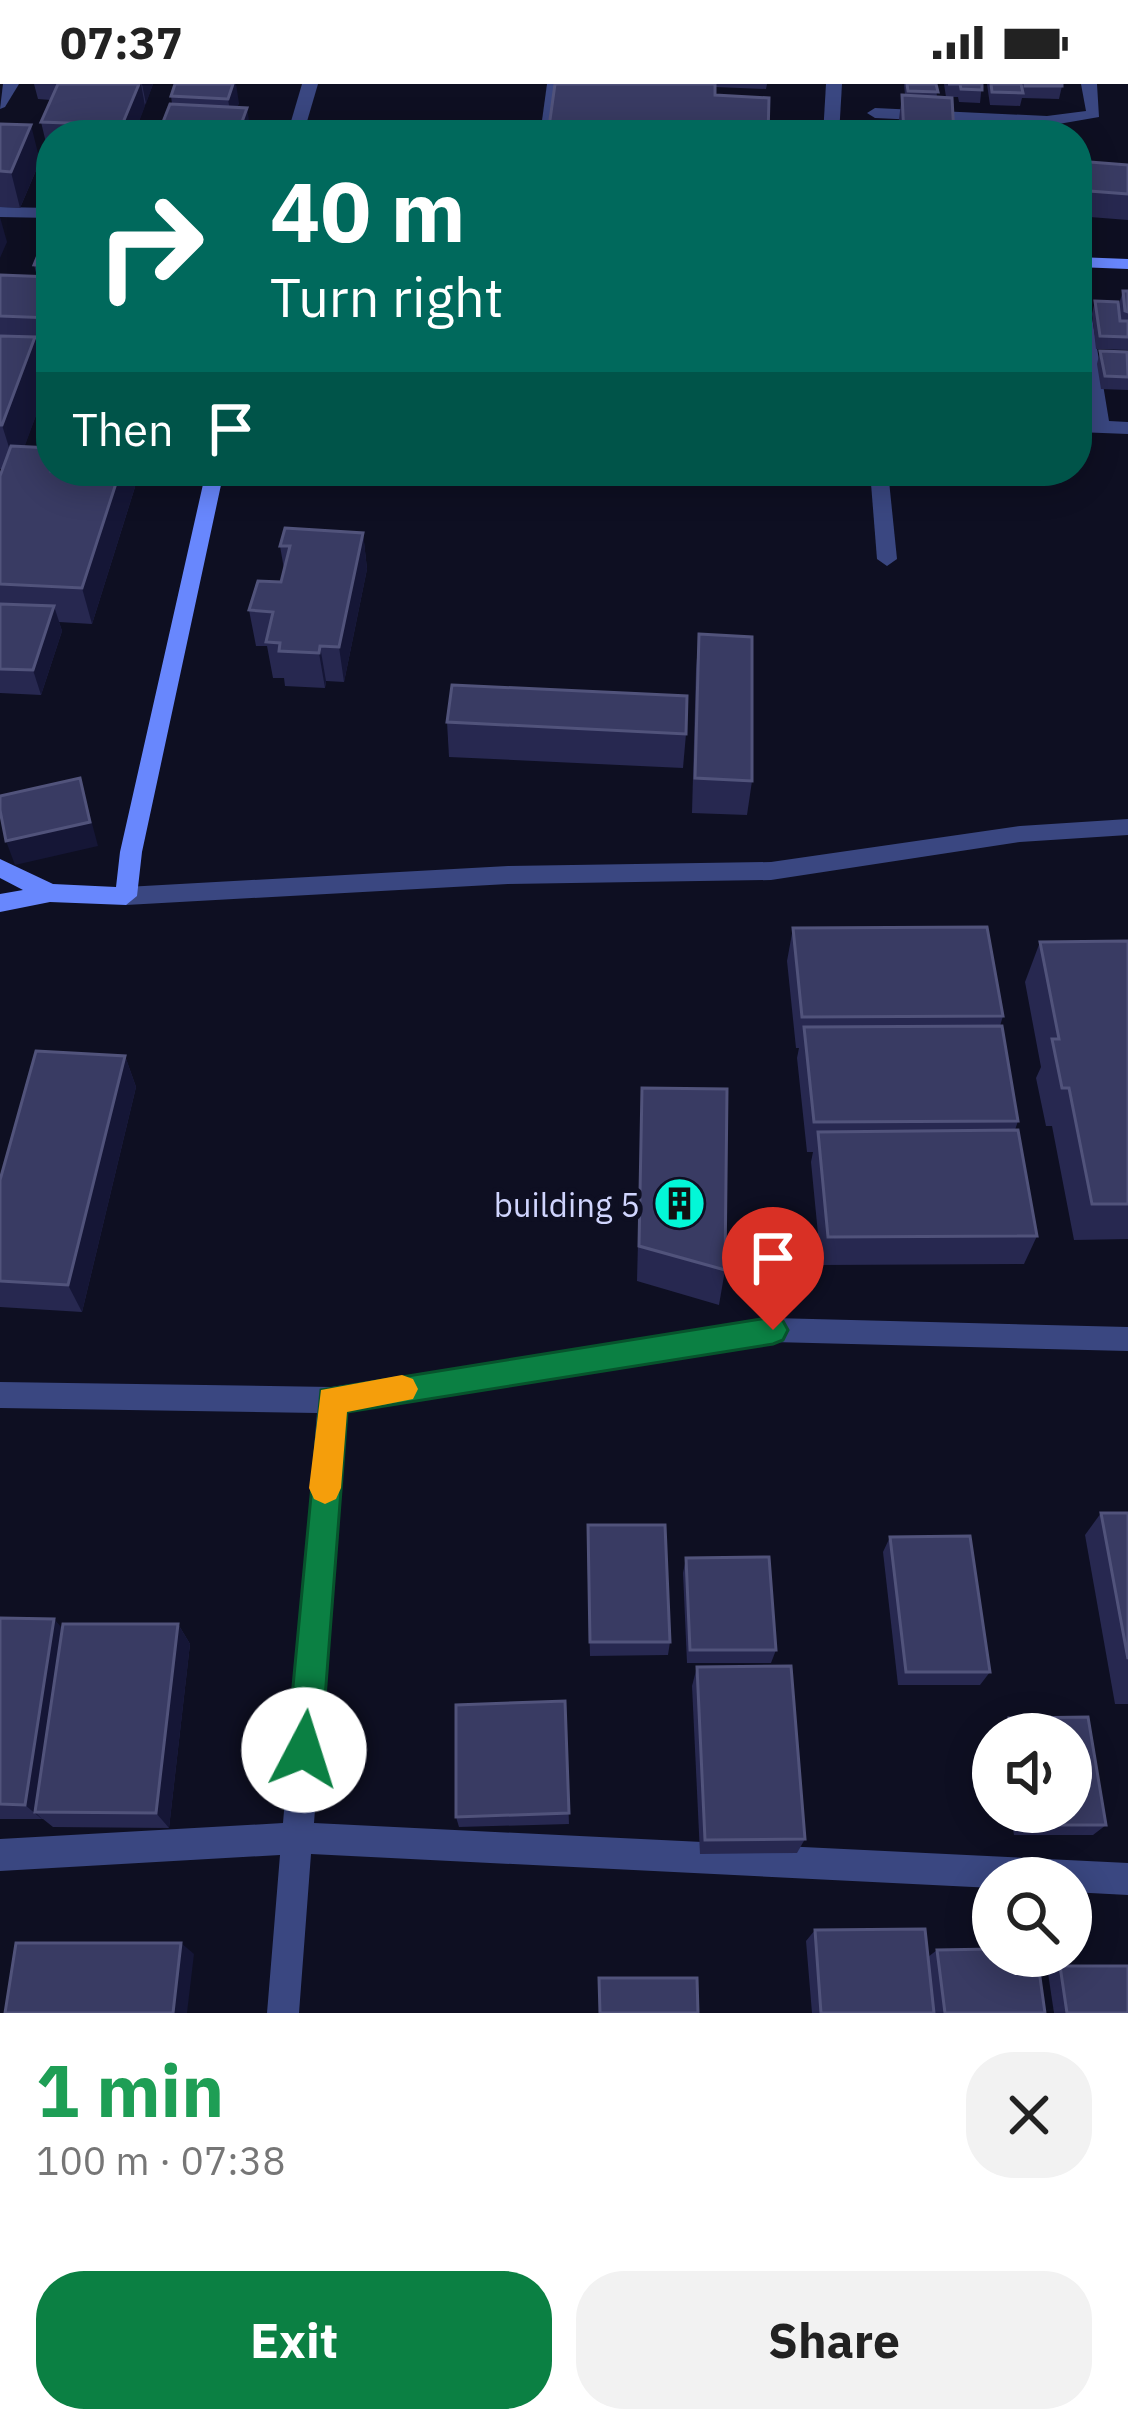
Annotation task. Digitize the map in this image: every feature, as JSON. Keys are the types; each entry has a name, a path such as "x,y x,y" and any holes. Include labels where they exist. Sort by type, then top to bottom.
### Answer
{"street":[{"path":"0,104 10,84"},
{"path":"299,120 310,84"},
{"path":"832,120 834,84"},
{"path":"1060,120 1094,114 1089,84"},
{"path":"875,113 1010,120"},
{"path":"0,212 36,213"},
{"path":"1092,263 1128,264"},
{"path":"1092,355 1101,427"},
{"path":"1092,427 1128,428"},
{"path":"126,896 131,852 211,486"},
{"path":"880,486 887,559"},
{"path":"0,903 50,893 126,896 508,874 771,872 1020,834 1128,827"},
{"path":"0,868 50,893"},
{"path":"0,1396 332,1400 773,1330 1128,1339"},
{"path":"283,2013 332,1400"},
{"path":"0,1855 297,1838 1128,1879"}],"lane":[{"path":"549,120 554,84"}],"building":[{"path":"58,84 139,84 124,120 42,120"},
{"path":"175,84 233,84 228,99 171,96"},
{"path":"555,84 715,84 715,95 769,98 768,120 550,120"},
{"path":"907,84 936,84 938,92 908,91"},
{"path":"960,84 982,84 982,90 961,89"},
{"path":"991,84 1021,84 1023,93 992,92"},
{"path":"902,95 952,98 953,120 903,120"},
{"path":"170,104 247,108 243,120 164,120"},
{"path":"0,124 31,125 11,172 0,171"},
{"path":"1092,162 1128,165 1128,194 1092,191"},
{"path":"0,275 36,276 36,317 0,316"},
{"path":"1095,301 1118,302 1120,321 1128,321 1128,337 1100,336"},
{"path":"0,336 35,337 2,425 0,425"},
{"path":"1100,351 1127,352 1128,377 1105,376"},
{"path":"11,446 36,447 36,486 115,486 82,588 0,584 0,476"},
{"path":"285,528 363,533 339,647 320,646 319,653 279,651 280,643 266,642 273,612 249,610 258,581 281,582 290,546 280,546"},
{"path":"0,604 54,606 33,670 0,669"},
{"path":"699,634 752,637 752,781 695,778"},
{"path":"452,685 687,696 686,734 447,722"},
{"path":"80,778 90,822 6,841 0,796"},
{"path":"987,927 1003,1016 802,1017 793,928"},
{"path":"1128,941 1128,1204 1092,1204 1069,1088 1062,1088 1052,1039 1059,1039 1040,942"},
{"path":"1002,1026 1018,1121 814,1122 804,1027"},
{"path":"36,1051 125,1056 68,1285 0,1281 0,1180"},
{"name":"building 5","path":"642,1088 727,1089 725,1270 639,1246"},
{"path":"1018,1130 1037,1236 828,1237 818,1132"},
{"path":"1101,1513 1128,1513 1128,1659"},
{"path":"588,1525 665,1525 670,1642 590,1642"},
{"path":"970,1536 990,1672 906,1672 890,1537"},
{"path":"769,1557 776,1650 690,1650 686,1558"},
{"path":"0,1618 54,1619 25,1805 0,1804"},
{"path":"63,1624 178,1624 156,1813 35,1812"},
{"path":"791,1666 805,1839 705,1840 697,1667"},
{"path":"565,1701 569,1813 456,1817 456,1705"},
{"path":"1092,1741 1106,1825 1092,1825"},
{"path":"925,1929 934,2013 821,2013 815,1930"},
{"path":"16,1943 181,1943 173,2013 5,2013"},
{"path":"972,1949 972,1977 1040,1977 1045,2013 945,2013 937,1950"},
{"path":"1092,1966 1128,1966 1128,2013 1067,2013 1062,1977 1092,1977"},
{"path":"599,1978 697,1978 698,2013 600,2013"}],"slow traffic":[{"path":"325,1488 332,1400 402,1389"}],"place":[{"name":"building 5","path":"679,1204"}],"route":[{"path":"304,1750 332,1400 773,1330"}]}
